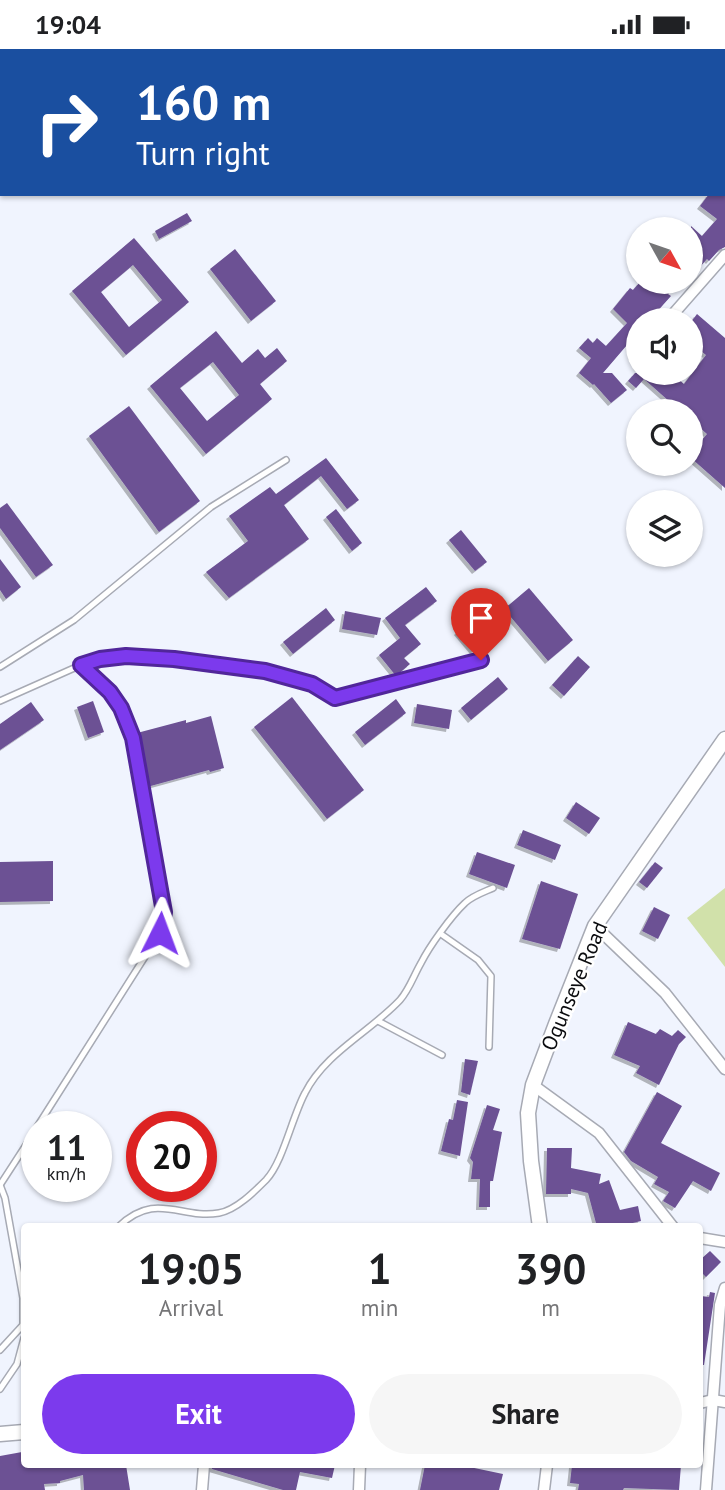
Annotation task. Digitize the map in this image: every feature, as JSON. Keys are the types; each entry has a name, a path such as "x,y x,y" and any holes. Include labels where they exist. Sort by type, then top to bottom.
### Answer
{"street":[{"path":"679,308 725,255"},
{"name":"Ogunseye Road","path":"539,1223 528,1136 528,1113 533,1085 595,926 725,739"},
{"path":"595,926 665,993 725,1069"},
{"path":"533,1085 599,1133 670,1223"},
{"path":"703,1238 725,1242"},
{"path":"706,1490 720,1305 725,1288"},
{"path":"703,1402 713,1400 725,1402"},
{"path":"0,1434 21,1432"},
{"path":"202,1490 204,1468"},
{"path":"359,1490 360,1468"},
{"path":"544,1490 547,1468"}],"lane":[{"path":"0,667 74,620 211,507 286,460"},
{"path":"0,701 81,665 100,659 126,656 174,659 265,671 312,684 335,698 481,660"},
{"path":"47,1111 160,933 164,912 133,738 121,708 110,692 81,665"},
{"path":"122,1223 129,1217 158,1207 212,1214 234,1209 265,1181 276,1168 305,1092 318,1074 357,1035 378,1021 402,998 423,959 466,902 493,888"},
{"path":"441,934 478,960 491,975 489,1047"},
{"path":"378,1021 442,1055"},
{"path":"21,1152 0,1185 5,1198 21,1287"},
{"path":"0,1350 21,1326"},
{"path":"0,1389 17,1364 21,1349"}],"green space":[{"path":"725,888 725,967 687,918"}],"building":[{"path":"708,196 725,196 725,247 704,262 704,234 717,219 700,206"},
{"path":"187,213 192,221 159,239 155,231"},
{"path":"134,238 189,302 126,355 72,291","holes":["133,265 162,300 129,327 101,292"]},
{"path":"235,249 276,301 251,321 210,269"},
{"path":"626,293 671,296 660,308 626,308 626,322 613,309"},
{"path":"703,319 725,338 725,488 703,469 703,439 707,434 703,430 703,399 667,399 651,385 703,385 703,359 706,355 703,353"},
{"path":"626,324 626,346 603,373 612,373 627,390 611,403 594,384 579,373 591,358 579,348 588,338 593,343 597,338 606,346"},
{"path":"216,331 242,363 258,349 265,358 277,348 287,361 260,384 272,399 206,454 150,386","holes":["213,362 239,395 207,421 180,388"]},
{"path":"129,406 200,501 159,532 89,436"},
{"path":"326,458 359,500 347,509 321,476 284,505 309,539 229,598 206,572 248,541 229,516 270,487 276,494"},
{"path":"7,503 53,565 36,577 0,528 0,508"},
{"path":"336,509 362,543 352,551 326,517"},
{"path":"461,530 487,562 475,571 449,540"},
{"path":"0,559 21,587 6,599 0,590"},
{"path":"426,587 437,601 405,625 421,644 404,658 410,664 396,676 379,655 400,638 385,618"},
{"path":"529,588 573,640 548,661 504,609"},
{"path":"326,608 335,620 293,654 283,642"},
{"path":"345,611 381,618 377,635 342,629"},
{"path":"469,622 485,641 473,651 457,632"},
{"path":"578,656 590,667 564,696 552,685"},
{"path":"498,677 508,689 471,720 461,708"},
{"path":"292,697 364,790 327,819 254,727"},
{"path":"396,699 406,713 365,745 355,732"},
{"path":"93,701 104,732 88,738 77,707"},
{"path":"31,702 44,720 0,750 0,724"},
{"path":"417,704 452,710 449,729 414,723"},
{"path":"211,716 224,768 147,787 137,733"},
{"path":"576,802 600,818 589,834 566,818"},
{"path":"523,830 561,845 555,860 517,845"},
{"path":"477,852 515,865 507,888 469,874"},
{"path":"53,861 53,901 0,902 0,862"},
{"path":"655,862 663,868 647,888 639,882"},
{"path":"541,881 578,894 560,949 522,939"},
{"path":"654,907 670,915 658,939 642,931"},
{"path":"628,1022 656,1034 660,1029 672,1036 678,1030 686,1037 679,1044 659,1085 636,1073 640,1066 614,1055"},
{"path":"465,1059 478,1061 470,1095 461,1092"},
{"path":"657,1092 682,1106 661,1143 720,1173 711,1191 693,1181 675,1208 663,1201 669,1192 654,1184 658,1177 631,1161 624,1152"},
{"path":"457,1100 468,1102 460,1156 441,1151 449,1119 453,1120"},
{"path":"487,1105 500,1109 493,1130 502,1132 493,1181 490,1181 490,1207 479,1207 480,1179 471,1179 473,1162 470,1158"},
{"path":"547,1148 572,1148 571,1168 601,1174 599,1184 609,1180 620,1210 638,1206 641,1221 596,1223 588,1193 571,1189 571,1194 546,1194"},
{"path":"710,1251 721,1262 706,1277 703,1274 703,1257"},
{"path":"710,1292 715,1293 703,1365 703,1296 709,1297"},
{"path":"21,1452 21,1468 126,1468 130,1490 84,1490 83,1475 60,1483 44,1484 45,1490 0,1490 0,1456"},
{"path":"334,1468 332,1478 300,1472 296,1490 283,1490 212,1469"},
{"path":"424,1468 474,1468 503,1474 499,1490 420,1490"},
{"path":"572,1468 681,1468 679,1490 578,1490 579,1484 570,1483"}],"route":[{"path":"160,933 164,912 133,738 121,708 110,692 81,665 100,659 126,656 174,659 265,671 312,684 335,698 481,660"}]}
